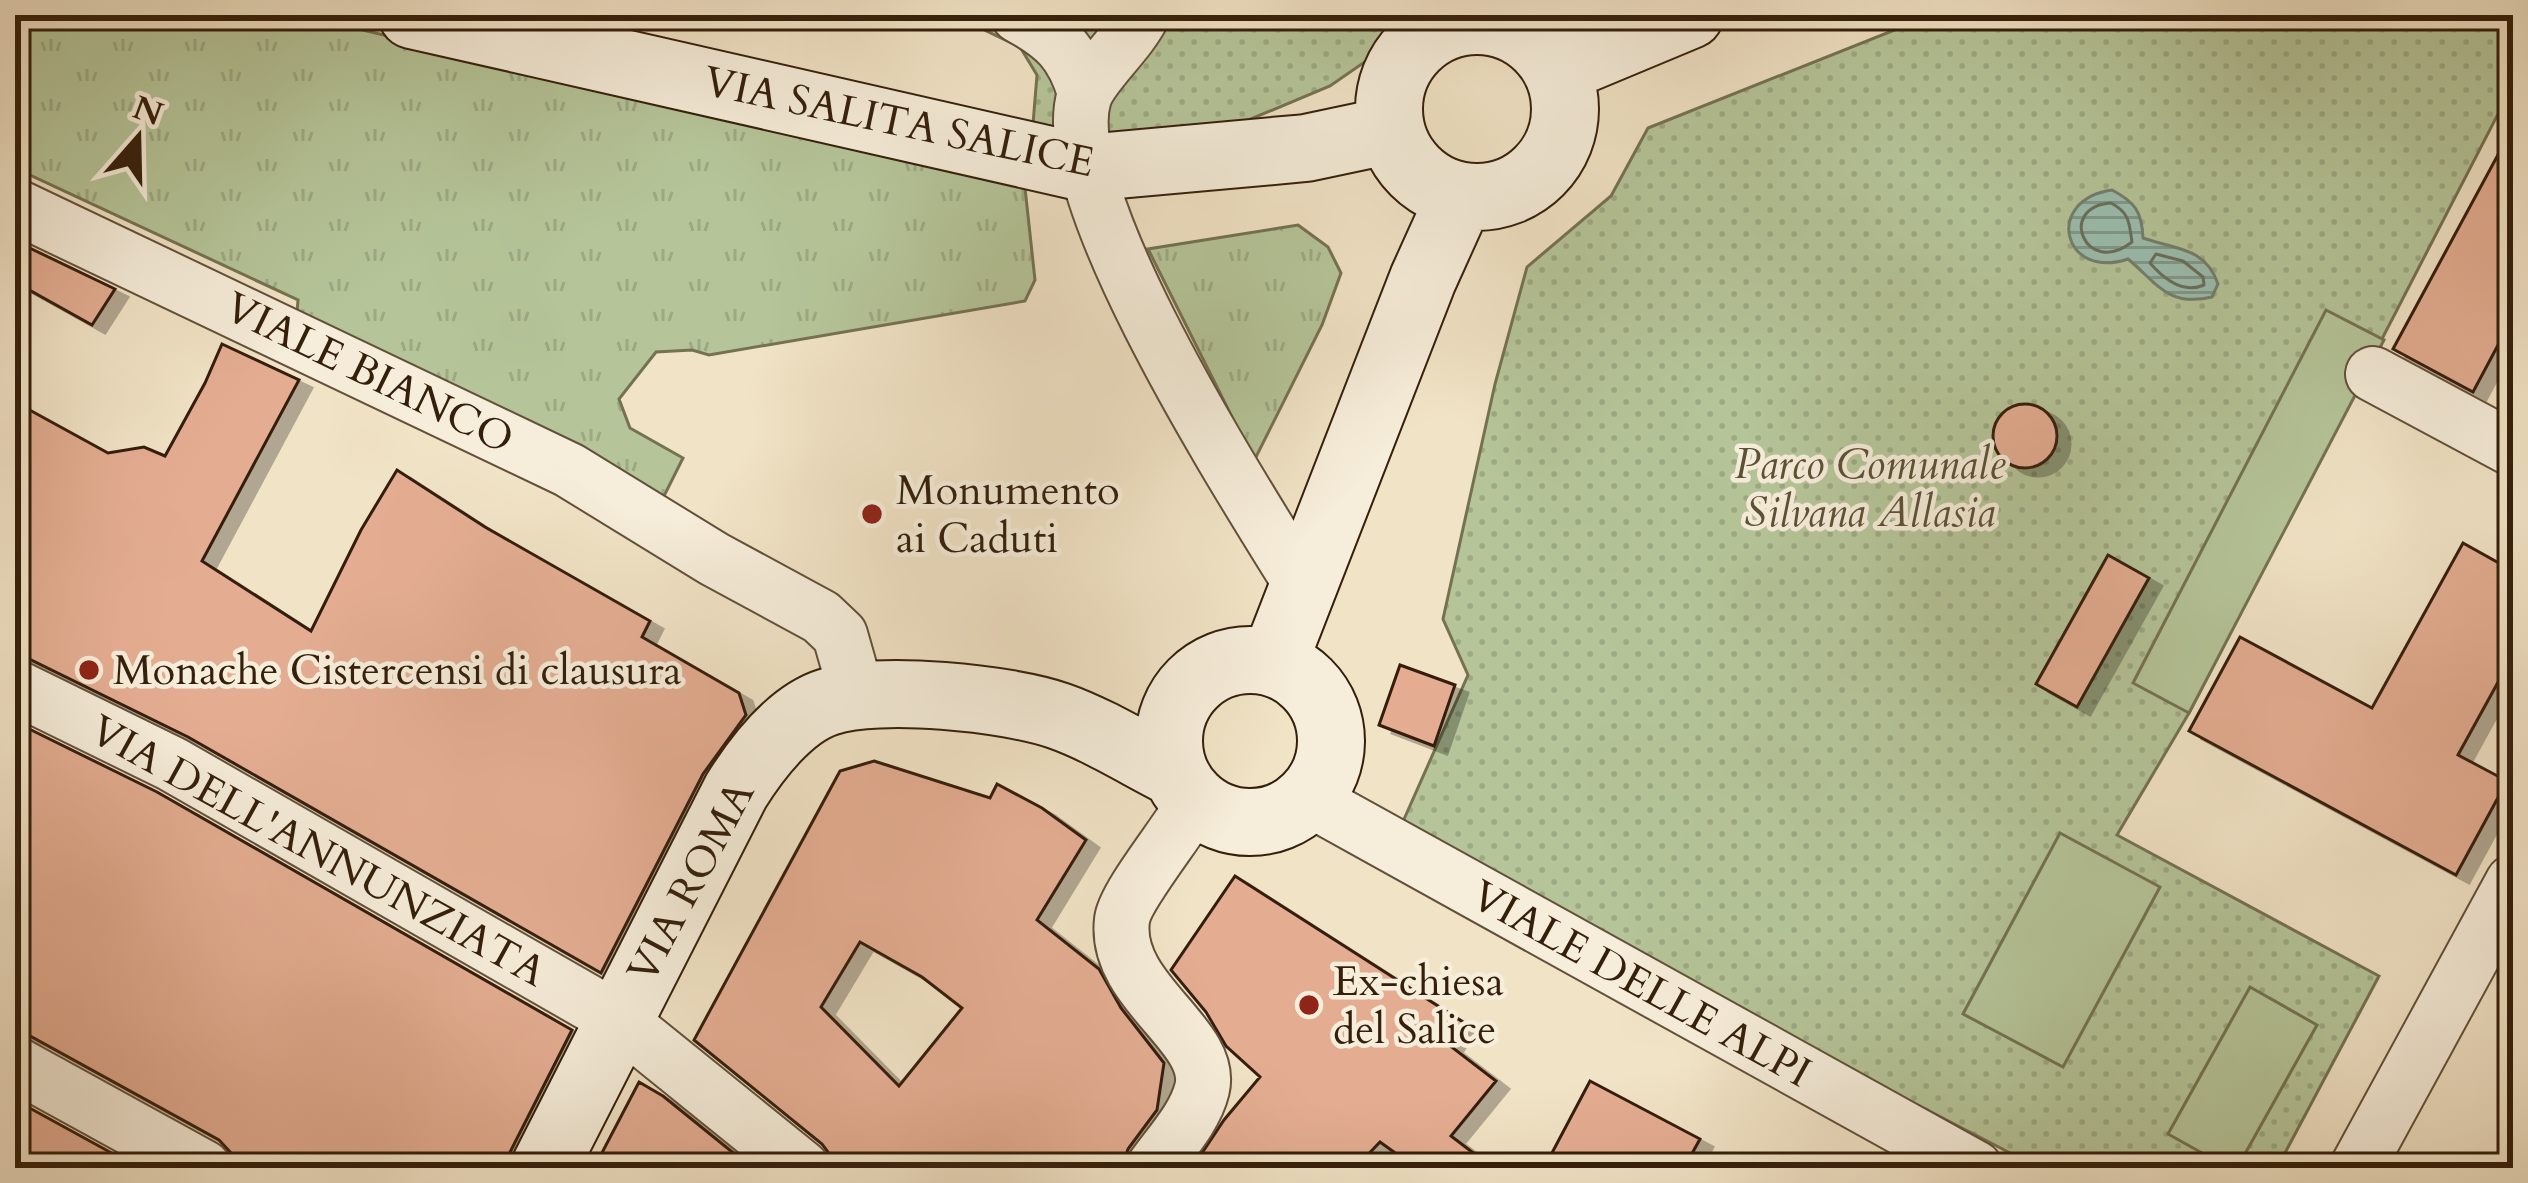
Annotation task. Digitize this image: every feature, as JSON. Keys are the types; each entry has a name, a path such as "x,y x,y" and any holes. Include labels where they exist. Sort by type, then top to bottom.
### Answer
{"main road":[{"name":"VIA SALITA SALICE","path":"412,15 1085,168 1306,148 1390,130"},
{"path":"1558,70 1690,15"},
{"path":"1483,21 1510,27 1533,41 1558,70 1565,119 1557,148 1539,172 1514,190 1486,197 1460,196 1433,186 1414,171 1390,130 1395,75 1409,52 1430,34 1456,23 1483,21"},
{"path":"1274,662 1301,584 1460,196"},
{"path":"1255,659 1274,662 1309,685 1330,721 1332,748 1324,776 1309,799 1276,817 1240,822 1216,815 1185,788 1169,752 1177,704 1201,676 1218,666 1255,659"},
{"name":"VIA ROMA","path":"544,1168 753,764 806,712 830,701 858,698 934,695 997,701 1060,716 1185,788"},
{"name":"VIA ROMA","path":"1060,716 1177,704"}],"street":[{"path":"1018,15 1075,61 1085,93 1081,118 1085,168 1109,240 1202,419 1301,584"},
{"path":"1085,93 1132,35 1142,15"},
{"name":"VIALE BIANCO","path":"15,206 569,470 713,559 821,617 840,635 858,698"},
{"path":"2373,374 2513,449"},
{"name":"VIA DELL'ANNUNZIATA","path":"15,687 172,764 619,1020 802,1168"},
{"path":"1153,1168 1194,1109 1204,1085 1200,1056 1150,998 1121,949 1123,913 1185,788"},
{"name":"VIALE DELLE ALPI","path":"1309,799 1975,1168"},
{"path":"2357,1168 2513,882"},
{"path":"15,1064 204,1168"}],"green space":[{"path":"15,15 300,15 1025,188 1035,280 1025,301 709,355 692,350 656,352 619,399 630,428 683,458 659,506 296,325 298,300 15,168"},
{"path":"953,15 1407,15 1369,59 1330,86 1246,121 1166,138 1032,136 1037,75 1020,47"},
{"name":"Parco Comunale Silvana Allasia","path":"1932,15 2513,15 2513,85 2189,713 2117,835 2379,976 2277,1168 2039,1168 1397,835 1468,675 1443,619 1495,384 1527,267 1611,196 1648,128"},
{"path":"1298,225 1328,247 1341,273 1322,325 1254,461 1148,249"},
{"path":"2326,310 2384,340 2189,713 2133,683"},
{"path":"2060,833 2160,887 2063,1067 1963,1014"},
{"path":"2250,987 2317,1025 2237,1168 2229,1168 2168,1134"}],"water":[{"path":"2112,190 2136,209 2143,238 2188,251 2206,263 2218,284 2212,297 2174,296 2128,259 2106,263 2088,259 2076,249 2070,222 2076,208"}],"building":[{"path":"2513,127 2513,317 2473,392 2393,349"},
{"path":"15,241 115,289 92,325 15,282"},
{"path":"222,344 299,380 202,561 311,631 397,470 485,527 650,621 642,637 739,693 746,715 703,774 601,973 188,737 15,656 15,402 108,453 144,447 165,456"},
{"path":"2025,404 2048,413 2057,436 2048,459 2025,468 2002,459 1993,436 2002,413"},
{"path":"2463,543 2513,571 2513,655 2458,755 2507,781 2456,875 2189,731 2240,637 2372,708"},
{"path":"2108,555 2149,578 2077,707 2036,684"},
{"path":"1400,665 1455,685 1434,746 1379,725"},
{"path":"15,722 157,792 572,1030 502,1168 235,1168 231,1153 219,1140 30,1036 15,1033"},
{"path":"874,761 990,798 997,784 1042,808 1086,840 1037,920 1099,969 1121,1008 1164,1063 1157,1110 1128,1149 1122,1168 833,1168 822,1144 694,1040 840,771","holes":["860,942 922,977 962,1008 899,1086 821,1007"]},
{"path":"1235,876 1463,1022 1449,1045 1496,1081 1451,1136 1493,1168 1416,1168 1380,1142 1355,1168 1192,1168 1260,1077 1226,1046 1206,1012 1171,970"},
{"path":"1590,1081 1700,1139 1684,1168 1544,1168"},
{"path":"639,1082 663,1096 752,1168 594,1168"},
{"path":"15,1100 139,1168 36,1168 15,1157"}],"place":[{"name":"Monumento ai Caduti","path":"872,514"},
{"name":"Monache Cistercensi di clausura","path":"89,670"},
{"name":"Ex-chiesa del Salice","path":"1309,1005"}]}
